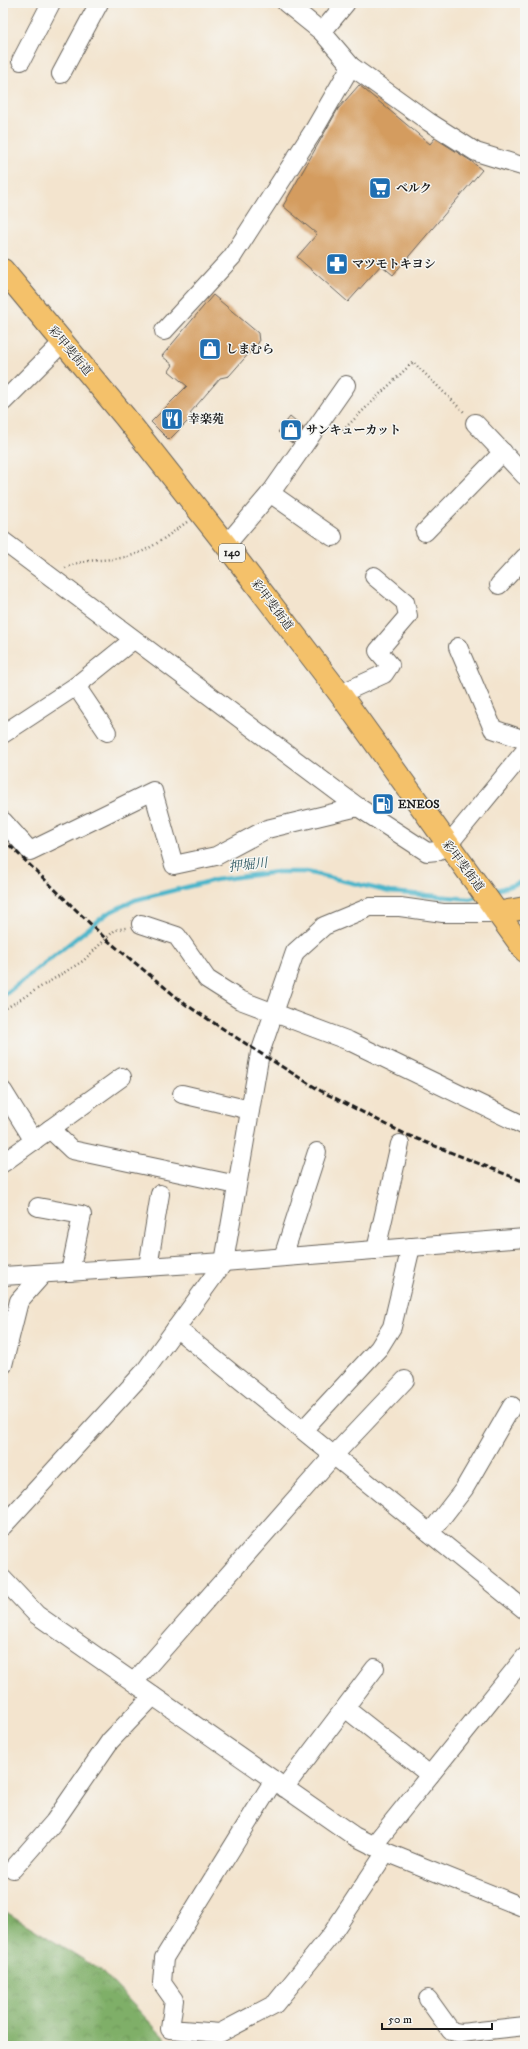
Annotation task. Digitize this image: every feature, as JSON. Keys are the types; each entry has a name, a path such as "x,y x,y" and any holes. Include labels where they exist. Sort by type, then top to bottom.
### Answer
{"main road":[{"name":"彩甲斐街道","path":"3,270 63,342 226,545 340,694 525,951"},
{"path":"492,906 525,908"}],"street":[{"path":"21,61 51,3"},
{"path":"61,74 99,3"},
{"path":"322,32 346,3"},
{"path":"289,5 322,32 351,66 429,122 476,152 525,167"},
{"path":"164,331 232,257 314,130 351,66"},
{"path":"3,402 63,342"},
{"path":"226,545 270,493 346,385"},
{"path":"475,423 525,476"},
{"path":"425,532 503,452"},
{"path":"270,493 333,537"},
{"path":"3,541 133,640 358,807 427,852 437,851 448,846 525,751"},
{"path":"499,585 525,557"},
{"path":"340,694 384,674 390,664 378,651 408,616 405,602 374,576"},
{"path":"3,734 76,686 133,640"},
{"path":"458,647 493,729 525,740"},
{"path":"76,686 107,732"},
{"path":"3,821 30,852 153,791 174,865 216,856 267,829 358,807"},
{"path":"3,1526 145,1371 224,1262 260,1053 276,1012 295,952 324,926 370,907 400,906 443,913 492,906"},
{"path":"141,924 177,936 207,979 240,1000 276,1012 349,1041 525,1126"},
{"path":"3,1163 122,1077"},
{"path":"3,1091 34,1141"},
{"path":"182,1094 250,1110"},
{"path":"50,1129 72,1150 237,1185"},
{"path":"376,1250 400,1144"},
{"path":"284,1257 317,1152"},
{"path":"148,1267 160,1194"},
{"path":"38,1207 82,1215 70,1272"},
{"path":"3,1276 224,1262 525,1238"},
{"path":"303,1430 379,1348 392,1327 411,1247"},
{"path":"3,1365 19,1301 43,1274"},
{"path":"176,1328 525,1610"},
{"path":"134,1682 334,1455 405,1380"},
{"path":"430,1533 464,1489 512,1406"},
{"path":"3,1579 38,1615 354,1836 380,1849 525,1908"},
{"path":"375,1668 345,1708 279,1784 164,1958 162,1983 174,2000 170,2029 220,2033 275,2004 331,1935 380,1849 430,1775 525,1657"},
{"path":"12,1869 54,1822 110,1741 153,1696"},
{"path":"345,1708 430,1775"},
{"path":"428,1999 451,2031 461,2033 525,2026"}],"path":[{"path":"321,421 343,430 413,362 475,423"},
{"path":"50,576 85,560 126,557 143,551 157,543 200,512"},
{"path":"3,1010 83,961 115,930 141,924"}],"green space":[{"path":"3,1910 102,1971 172,2046 3,2046"}],"building":[{"name":"ベルク","path":"359,85 430,144 435,138 471,161 482,170 393,275 381,265 348,302 297,257 317,234 283,206 338,109"},
{"name":"しまむら","path":"213,295 258,333 259,342 229,376 220,378 190,413 193,416 169,440 151,422 187,386 169,371 173,365 162,356"},
{"name":"サンキューカット","path":"290,417 303,428 292,443 278,432"}],"waterway":[{"name":"押堀川","path":"3,996 108,913 135,900 215,880 277,872 307,872 390,892 470,899 478,896"},
{"name":"押堀川","path":"491,892 525,881"}],"railway":[{"path":"3,839 106,939 185,1004 321,1091 405,1134 525,1182"}],"place":[{"name":"ベルク","path":"380,188"},
{"name":"マツモトキヨシ","path":"337,264"},
{"name":"しまむら","path":"210,349"},
{"name":"幸楽苑","path":"172,419"},
{"name":"サンキューカット","path":"291,430"},
{"name":"ENEOS","path":"383,804"}]}
